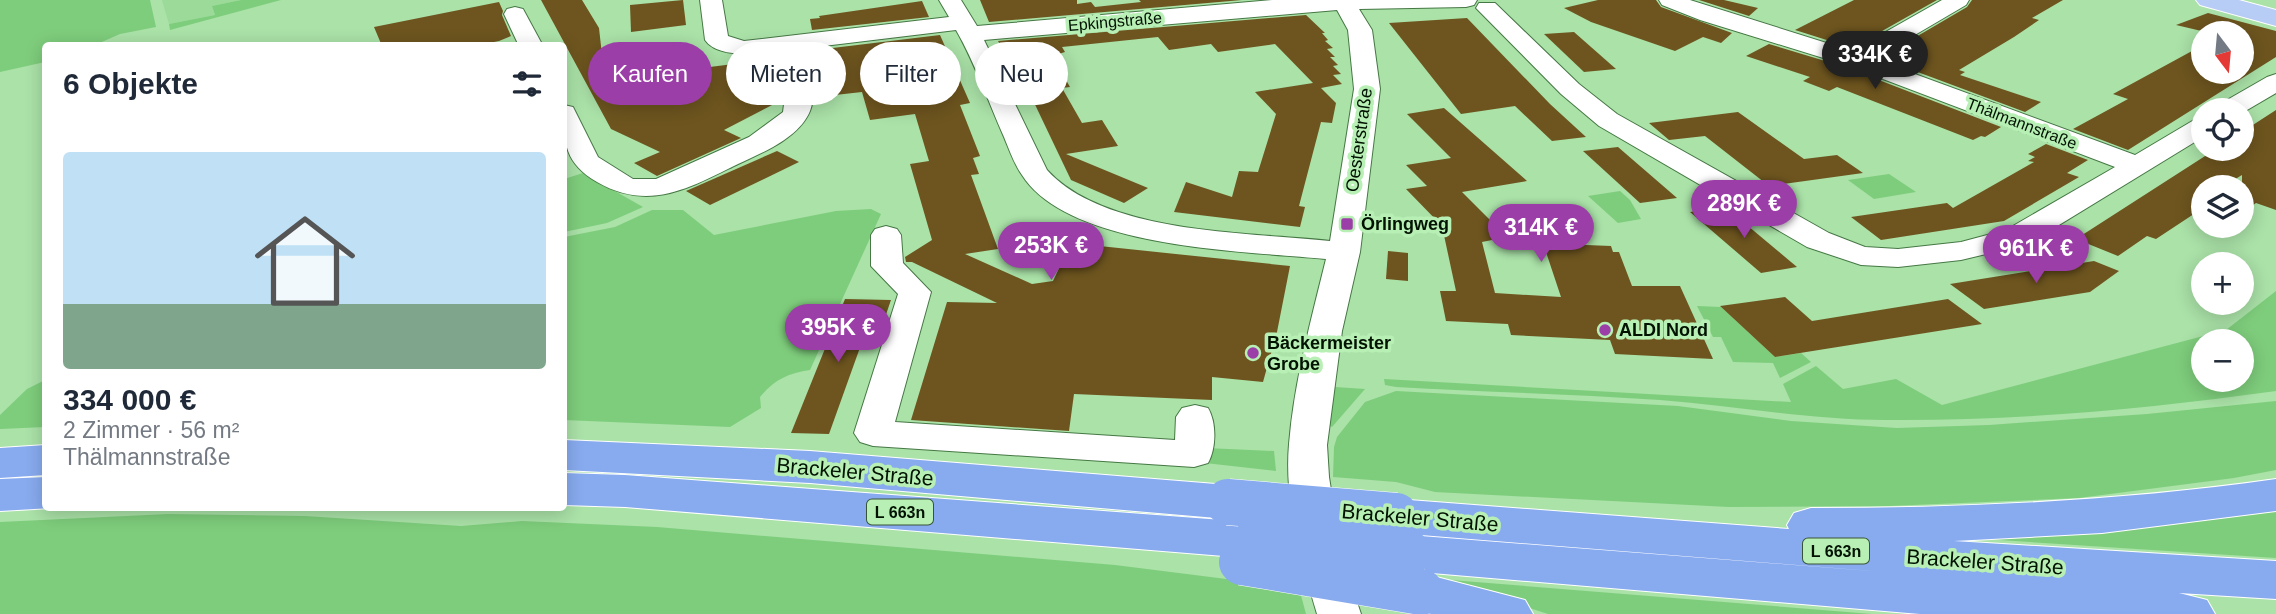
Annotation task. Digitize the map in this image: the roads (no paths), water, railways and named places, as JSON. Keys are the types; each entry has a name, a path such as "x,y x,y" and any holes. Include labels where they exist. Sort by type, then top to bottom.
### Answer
{"highway":[{"name":"Brackeler Straße","path":"567,455 810,467 1235,534 1409,554 2189,614"},
{"path":"0,463 42,460"},
{"name":"Brackeler Straße","path":"567,489 1235,534"},
{"path":"0,495 42,493"},
{"path":"1457,521 1984,525 2152,512 2276,495"},
{"name":"Brackeler Straße","path":"1409,554 1457,521 2009,564 2276,580"},
{"path":"1235,534 1409,554 1507,614"}],"main road":[{"path":"2208,0 2276,18"}],"street":[{"name":"Epkingstraße","path":"711,0 714,35 726,45"},
{"name":"Thälmannstraße","path":"1670,0 1708,15 1855,60 2136,165"},
{"path":"1855,60 1958,0"},
{"name":"Epkingstraße","path":"801,42 961,19 1343,2 1476,4"},
{"name":"Oesterstraße","path":"1339,614 1320,554 1309,477 1308,445 1300,401 1325,331 1343,252 1367,75 1360,30 1343,2"},
{"path":"1476,4 1608,120 1818,240 1861,256 1898,258 1961,251 2017,237 2191,133"},
{"path":"515,14 529,42"},
{"path":"961,19 1034,173 1052,193 1072,205 1121,223 1174,234 1343,252"},
{"path":"2249,98 2276,82"},
{"path":"567,129 575,164 627,187 657,188 671,184 761,141 789,122 798,105"},
{"path":"886,234 887,266 915,292 873,433 1194,454 1195,417"}],"place":[{"name":"Örlingweg","path":"1347,224"},
{"name":"ALDI Nord","path":"1605,330"},
{"name":"Bäckermeister Grobe","path":"1253,353"}]}
